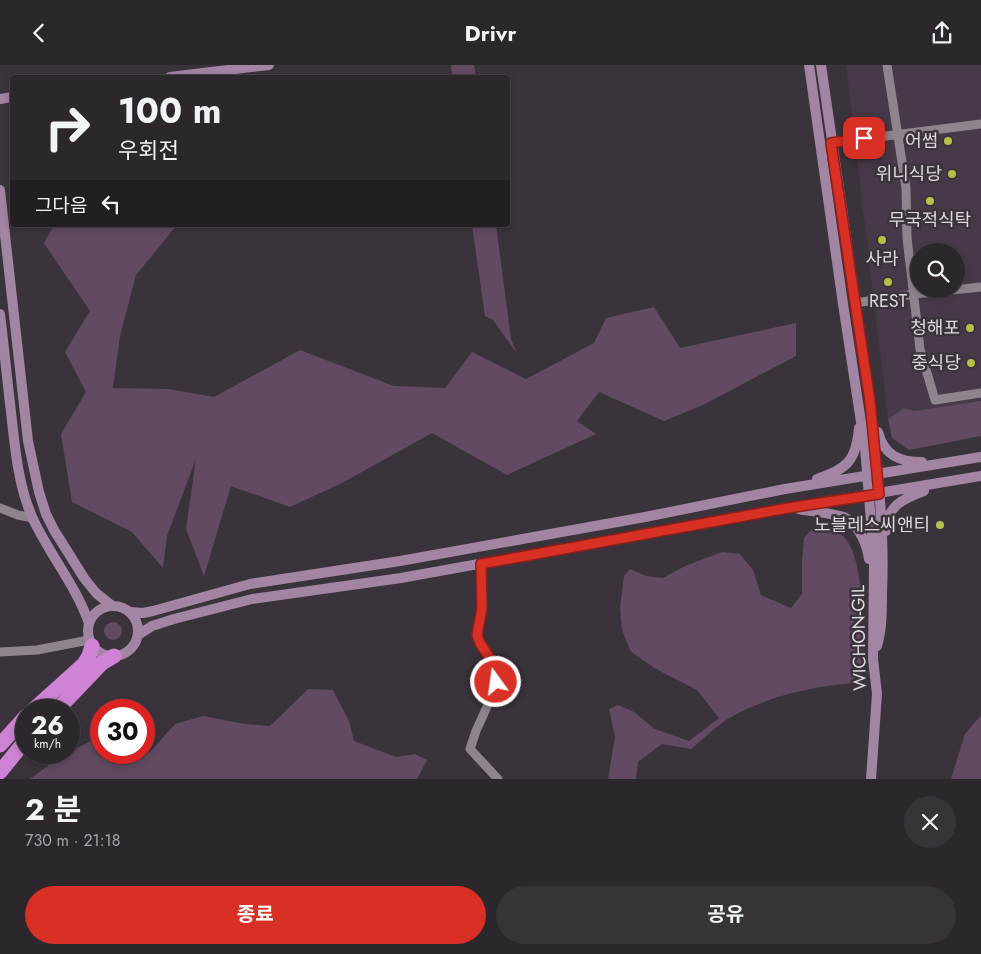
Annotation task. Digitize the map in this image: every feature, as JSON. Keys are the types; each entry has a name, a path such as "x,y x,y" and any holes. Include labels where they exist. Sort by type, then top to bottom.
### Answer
{"highway":[{"path":"44,699 84,664 89,657 91,643"},
{"path":"68,699 102,663 114,656"},
{"path":"0,745 15,728"},
{"path":"0,772 15,754"}],"street":[{"path":"180,75 215,68 269,65"},
{"path":"809,65 865,448 872,475"},
{"path":"821,65 870,401 880,441 886,452 911,462 948,462"},
{"path":"887,65 906,188 907,238 910,259"},
{"path":"820,144 981,124"},
{"path":"0,190 28,441 39,492 46,514 54,530 84,578 96,593 111,605 122,607 131,612 143,613 153,611 250,584 400,561 645,517 785,489 981,457"},
{"path":"965,289 981,287"},
{"path":"855,303 910,295"},
{"path":"915,298 920,349 935,400 981,393"},
{"path":"0,314 14,444 19,473 33,518 82,604 89,623"},
{"path":"870,401 872,475 884,560"},
{"path":"785,489 838,471 850,461 858,436 860,414"},
{"path":"111,605 97,611 89,623 88,631 91,643 103,654 114,656 131,649 138,635 152,626 252,599 401,578 788,508 981,476"},
{"path":"873,659 881,632 886,521 896,505 906,498 954,481"},
{"name":"WICHON-GIL","path":"871,779 876,694 873,659 874,495"},
{"path":"0,508 33,518"},
{"path":"788,508 845,518 861,535 867,547 873,587"},
{"path":"481,564 482,608 477,635 493,663 496,682 470,749 498,779"},
{"path":"131,612 137,623 138,635"},
{"path":"0,652 37,650 91,643"}],"shaded area":[{"path":"451,65 474,65 476,75 452,75"},
{"path":"846,65 981,65 981,402 888,419"},
{"path":"53,227 175,227 136,275 120,336 113,388 168,389 214,397 300,350 394,386 445,388 472,352 526,379 594,343 606,318 654,307 680,348 796,323 796,356 703,405 664,421 599,392 577,421 596,434 507,475 432,433 342,483 290,507 231,486 204,576 186,529 196,459 167,536 163,568 132,532 72,502 61,434 86,392 65,352 90,311 44,243"},
{"path":"472,227 496,227 511,339 516,352 493,320 485,316"},
{"path":"981,401 981,436 909,450 892,438 888,419 904,408 914,411"},
{"path":"826,527 843,536 851,548 857,564 863,628 862,683 810,689 774,698 726,720 691,749 662,744 638,762 636,779 608,779 615,737 609,709 618,705 634,712 655,729 689,741 719,718 697,690 656,669 631,652 622,630 620,608 624,576 630,569 646,576 663,578 685,566 722,552 740,554 753,570 761,595 791,608 802,594 804,538 813,528"},
{"path":"113,622 119,625 122,631 119,637 113,640 107,637 104,631 107,625"},
{"path":"308,689 333,690 349,721 354,741 396,757 415,754 427,760 417,779 30,779 50,764 80,764 80,746 90,742 90,764 155,764 155,746 175,724 203,716 245,724 270,726"},
{"path":"981,715 981,779 951,779 965,734"}],"place":[{"name":"어썸","path":"948,141"},
{"name":"위니식당","path":"952,174"},
{"name":"무국적식탁","path":"930,201"},
{"name":"사라","path":"882,240"},
{"name":"REST","path":"888,282"},
{"name":"청해포","path":"970,328"},
{"name":"중식당","path":"971,363"},
{"name":"노블레스씨앤티","path":"940,525"}],"route":[{"path":"496,682 493,663 477,635 482,608 481,564 788,508 879,494 870,401 831,143 864,138"}]}
